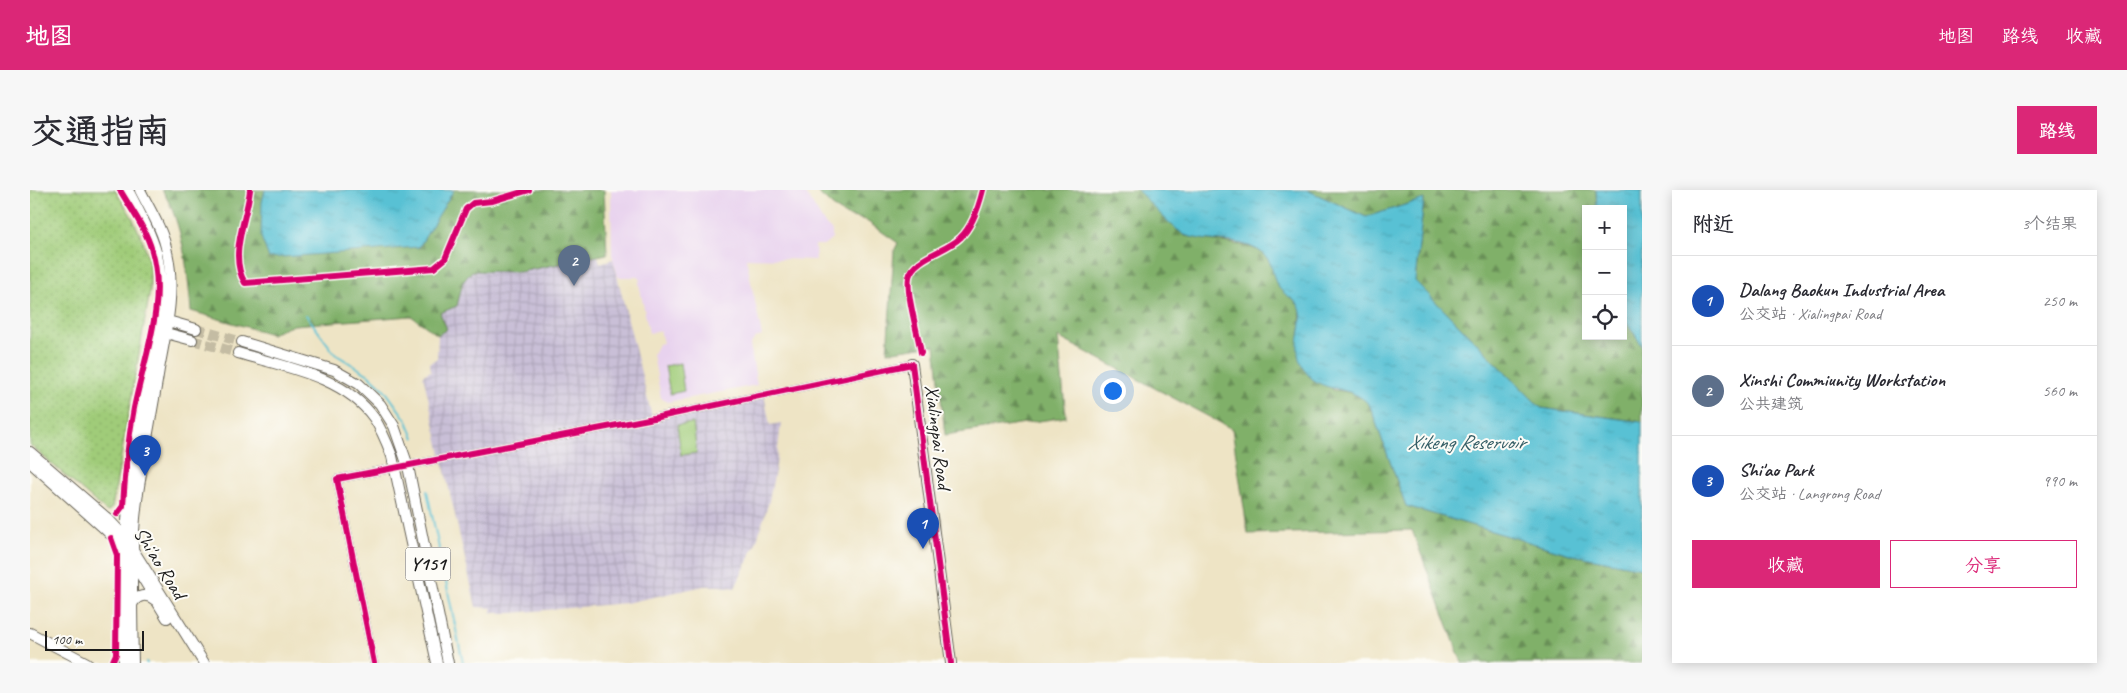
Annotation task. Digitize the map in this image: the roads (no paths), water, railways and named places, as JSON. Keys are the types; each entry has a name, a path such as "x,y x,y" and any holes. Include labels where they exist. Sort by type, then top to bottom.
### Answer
{"main road":[{"path":"128,190 158,256 162,284 163,321 166,333 129,548 123,624 128,660"},
{"path":"129,548 125,537 131,474 171,287 168,253 160,230 140,190"},
{"path":"163,321 196,329"},
{"path":"166,333 192,340"},
{"path":"242,342 334,370 359,384 380,404 394,426 408,466"},
{"path":"238,353 304,372 332,384 357,401 373,418 385,438 395,469"},
{"name":"Xialingpai Road","path":"912,364 951,663"},
{"name":"Shi'ao Road","path":"30,452 108,519 125,537"},
{"name":"Shi'ao Road","path":"30,462 129,548 204,663"},
{"name":"Y151","path":"408,466 448,663"},
{"name":"Y151","path":"395,469 437,663"},
{"name":"Shi'ao Road","path":"129,548 132,561 196,663"},
{"path":"128,660 132,630 132,561"},
{"path":"132,606 135,600 141,596 149,596 155,600"},
{"path":"30,633 87,663"}],"street":[{"path":"374,663 337,479 659,417 912,364"}],"water":[{"path":"265,190 454,190 419,247 269,258 261,237 262,202"},
{"name":"Xikeng Reservoir","path":"1137,190 1307,190 1366,217 1424,199 1415,281 1541,408 1642,422 1642,568 1573,555 1406,506 1370,406 1362,398 1354,394 1317,382 1309,376 1302,366 1298,353 1300,309 1296,302 1280,289 1268,259 1250,246 1196,238 1183,234"},
{"path":"1596,190 1642,190 1642,346 1627,322 1627,205 1597,205"}],"waterway":[{"path":"306,315 335,354 369,375 384,389 407,421 414,438"},
{"path":"427,491 463,663"}],"tunnel":[{"path":"196,329 242,342"},
{"path":"192,340 238,353"}],"place":[{"name":"Xinshi Commiunity Workstation","path":"574,286"},
{"name":"Shi'ao Park","path":"145,476"},
{"name":"Dalang Baokun Industrial Area","path":"923,549"}]}
